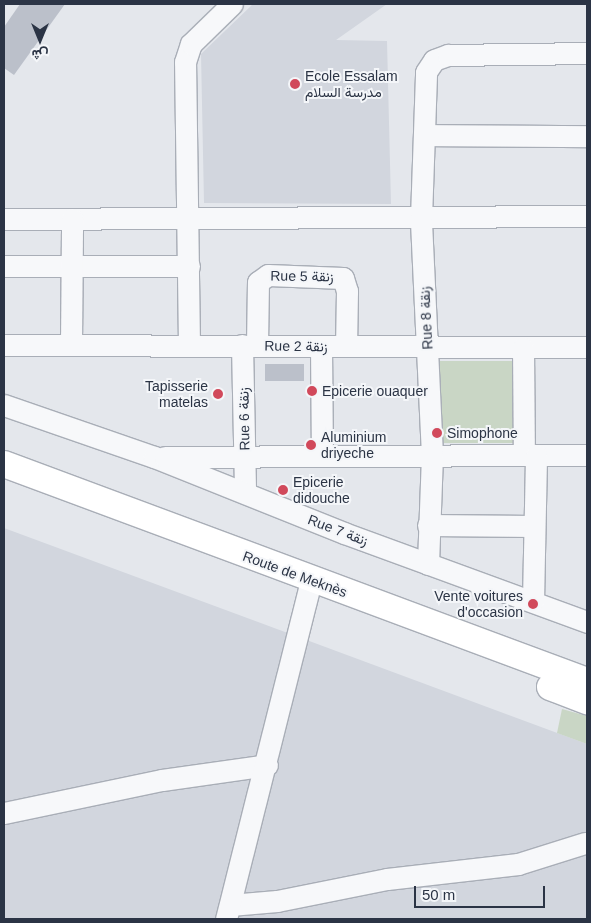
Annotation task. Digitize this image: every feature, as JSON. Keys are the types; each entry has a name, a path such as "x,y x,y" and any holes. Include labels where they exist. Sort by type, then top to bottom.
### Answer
{"main road":[{"name":"Route de Meknès","path":"4,464 587,701"},
{"name":"Route de Meknès","path":"4,484 587,681"}],"street":[{"path":"189,345 187,52 232,4"},
{"name":"Rue 8 زنقة","path":"428,564 432,455 421,218 426,72 434,60 448,55 587,52"},
{"path":"424,136 587,136"},
{"path":"4,219 587,216"},
{"path":"71,344 72,219"},
{"path":"4,266 189,266"},
{"name":"Rue 5 زنقة","path":"250,345 258,282 268,275 343,278 347,291 346,346"},
{"name":"Rue 2 زنقة","path":"4,345 250,345 428,349 587,347"},
{"name":"Rue 6 زنقة","path":"246,493 245,456 250,345"},
{"path":"321,346 322,456"},
{"path":"523,348 534,526 533,601"},
{"name":"Rue 7 زنقة","path":"4,405 154,457 428,564 587,622"},
{"path":"154,457 587,455"},
{"path":"428,525 534,526"},
{"path":"308,588 266,765 228,912 387,880 518,864 585,843"},
{"path":"4,813 162,780 266,765"}],"shaded area":[{"name":"Ecole Essalam مدرسة السلام","path":"253,4 387,4 336,40 387,41 391,204 204,203 201,54"},
{"path":"4,528 587,744 587,919 4,919"}],"green space":[{"path":"438,361 513,361 513,443 438,443"},
{"path":"562,709 587,716 587,744 557,733"}],"building":[{"path":"20,4 65,4 14,75 4,68 4,27"},
{"path":"265,364 304,364 304,381 265,381"}],"place":[{"name":"Ecole Essalam مدرسة السلام","path":"295,84"},
{"name":"Epicerie ouaquer","path":"312,391"},
{"name":"Tapisserie matelas","path":"218,394"},
{"name":"Simophone","path":"437,433"},
{"name":"Aluminium driyeche","path":"311,445"},
{"name":"Epicerie didouche","path":"283,490"},
{"name":"Vente voitures d'occasion","path":"533,604"}]}
